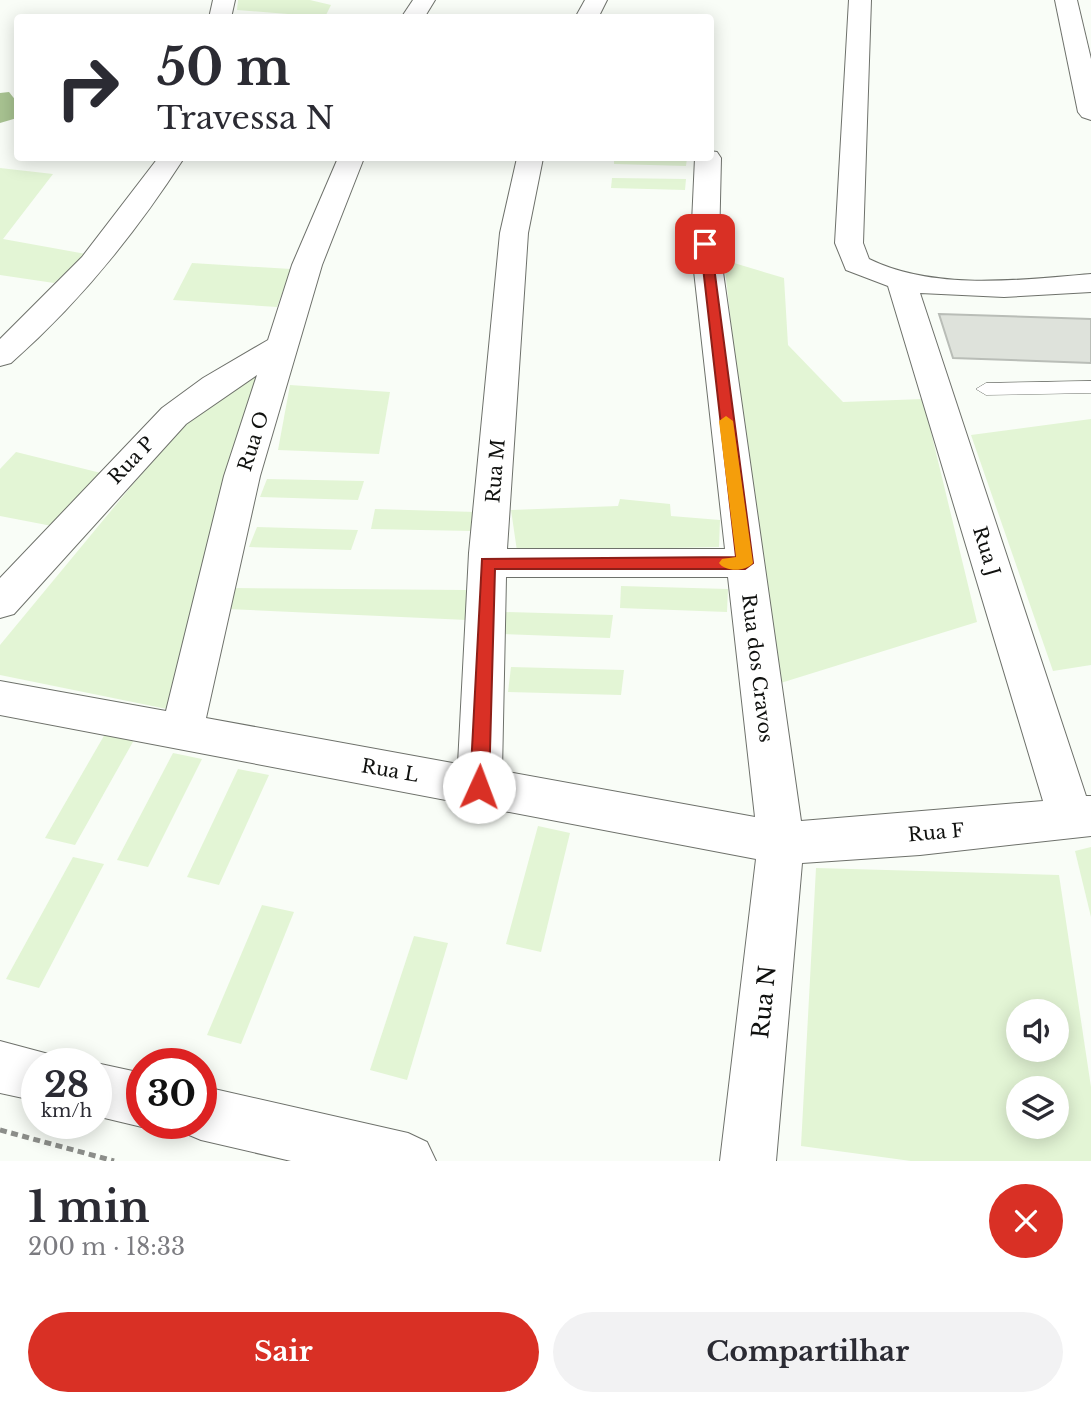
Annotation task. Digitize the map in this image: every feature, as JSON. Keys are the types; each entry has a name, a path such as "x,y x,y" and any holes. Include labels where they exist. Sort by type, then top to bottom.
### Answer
{"street":[{"path":"860,0 849,243 854,262 874,274 902,283 1003,287 1091,283"},
{"path":"1066,0 1091,112"},
{"path":"0,356 61,298 137,205 169,161"},
{"name":"Rua O","path":"182,732 242,476 285,344 307,265 350,161"},
{"name":"Rua M","path":"479,787 488,564 514,233 529,161"},
{"name":"Rua dos Cravos","path":"708,161 705,244 781,844"},
{"name":"Rua J","path":"902,283 1081,818"},
{"name":"Rua P","path":"0,603 174,416 215,386 285,344"},
{"path":"488,564 745,563"},
{"name":"Rua L","path":"0,698 781,844"},
{"name":"Rua F","path":"781,844 1081,818"},
{"name":"Rua N","path":"748,1161 781,844"},
{"path":"0,1067 21,1072"},
{"path":"217,1117 408,1161"}],"lane":[{"path":"986,389 1091,387"}],"path":[{"path":"0,1130 114,1161"}],"green space":[{"path":"238,0 310,0 331,5 326,14 237,10"},
{"path":"9,92 14,98 14,119 0,123 0,93"},
{"path":"614,161 687,161 686,166 614,164"},
{"path":"0,168 53,174 3,239 86,254 54,283 0,275"},
{"path":"612,178 686,179 685,190 611,188"},
{"path":"724,260 784,278 788,345 843,402 923,399 977,622 771,686"},
{"path":"192,263 291,269 277,307 173,300"},
{"path":"264,367 167,709 0,675 0,645 191,414"},
{"path":"290,385 390,392 379,454 278,450"},
{"path":"1091,419 1091,665 1053,671 971,435"},
{"path":"16,452 101,473 52,526 0,516 0,469"},
{"path":"267,479 364,481 358,500 260,497"},
{"path":"620,499 670,504 671,516 720,520 719,547 517,551 511,510 618,506"},
{"path":"375,509 476,512 471,531 371,529"},
{"path":"257,527 358,530 351,550 249,547"},
{"path":"621,586 728,589 727,612 620,608"},
{"path":"234,588 466,590 467,620 227,609"},
{"path":"504,612 613,615 610,638 501,634"},
{"path":"511,667 624,670 621,695 508,692"},
{"path":"105,734 134,740 75,845 45,838"},
{"path":"173,753 202,759 148,867 117,860"},
{"path":"238,769 269,775 219,885 187,877"},
{"path":"538,826 570,833 541,952 506,944"},
{"path":"1091,847 1091,917 1075,851"},
{"path":"73,857 104,864 39,988 6,979"},
{"path":"816,868 1059,875 1091,1087 1091,1161 911,1161 801,1146"},
{"path":"262,905 294,912 241,1044 207,1035"},
{"path":"414,936 448,943 407,1080 370,1070"}],"building":[{"path":"939,314 1091,319 1091,363 953,358"}],"slow traffic":[{"path":"726,421 745,563 727,563"}],"route":[{"path":"479,787 488,564 745,563 705,244"}]}
